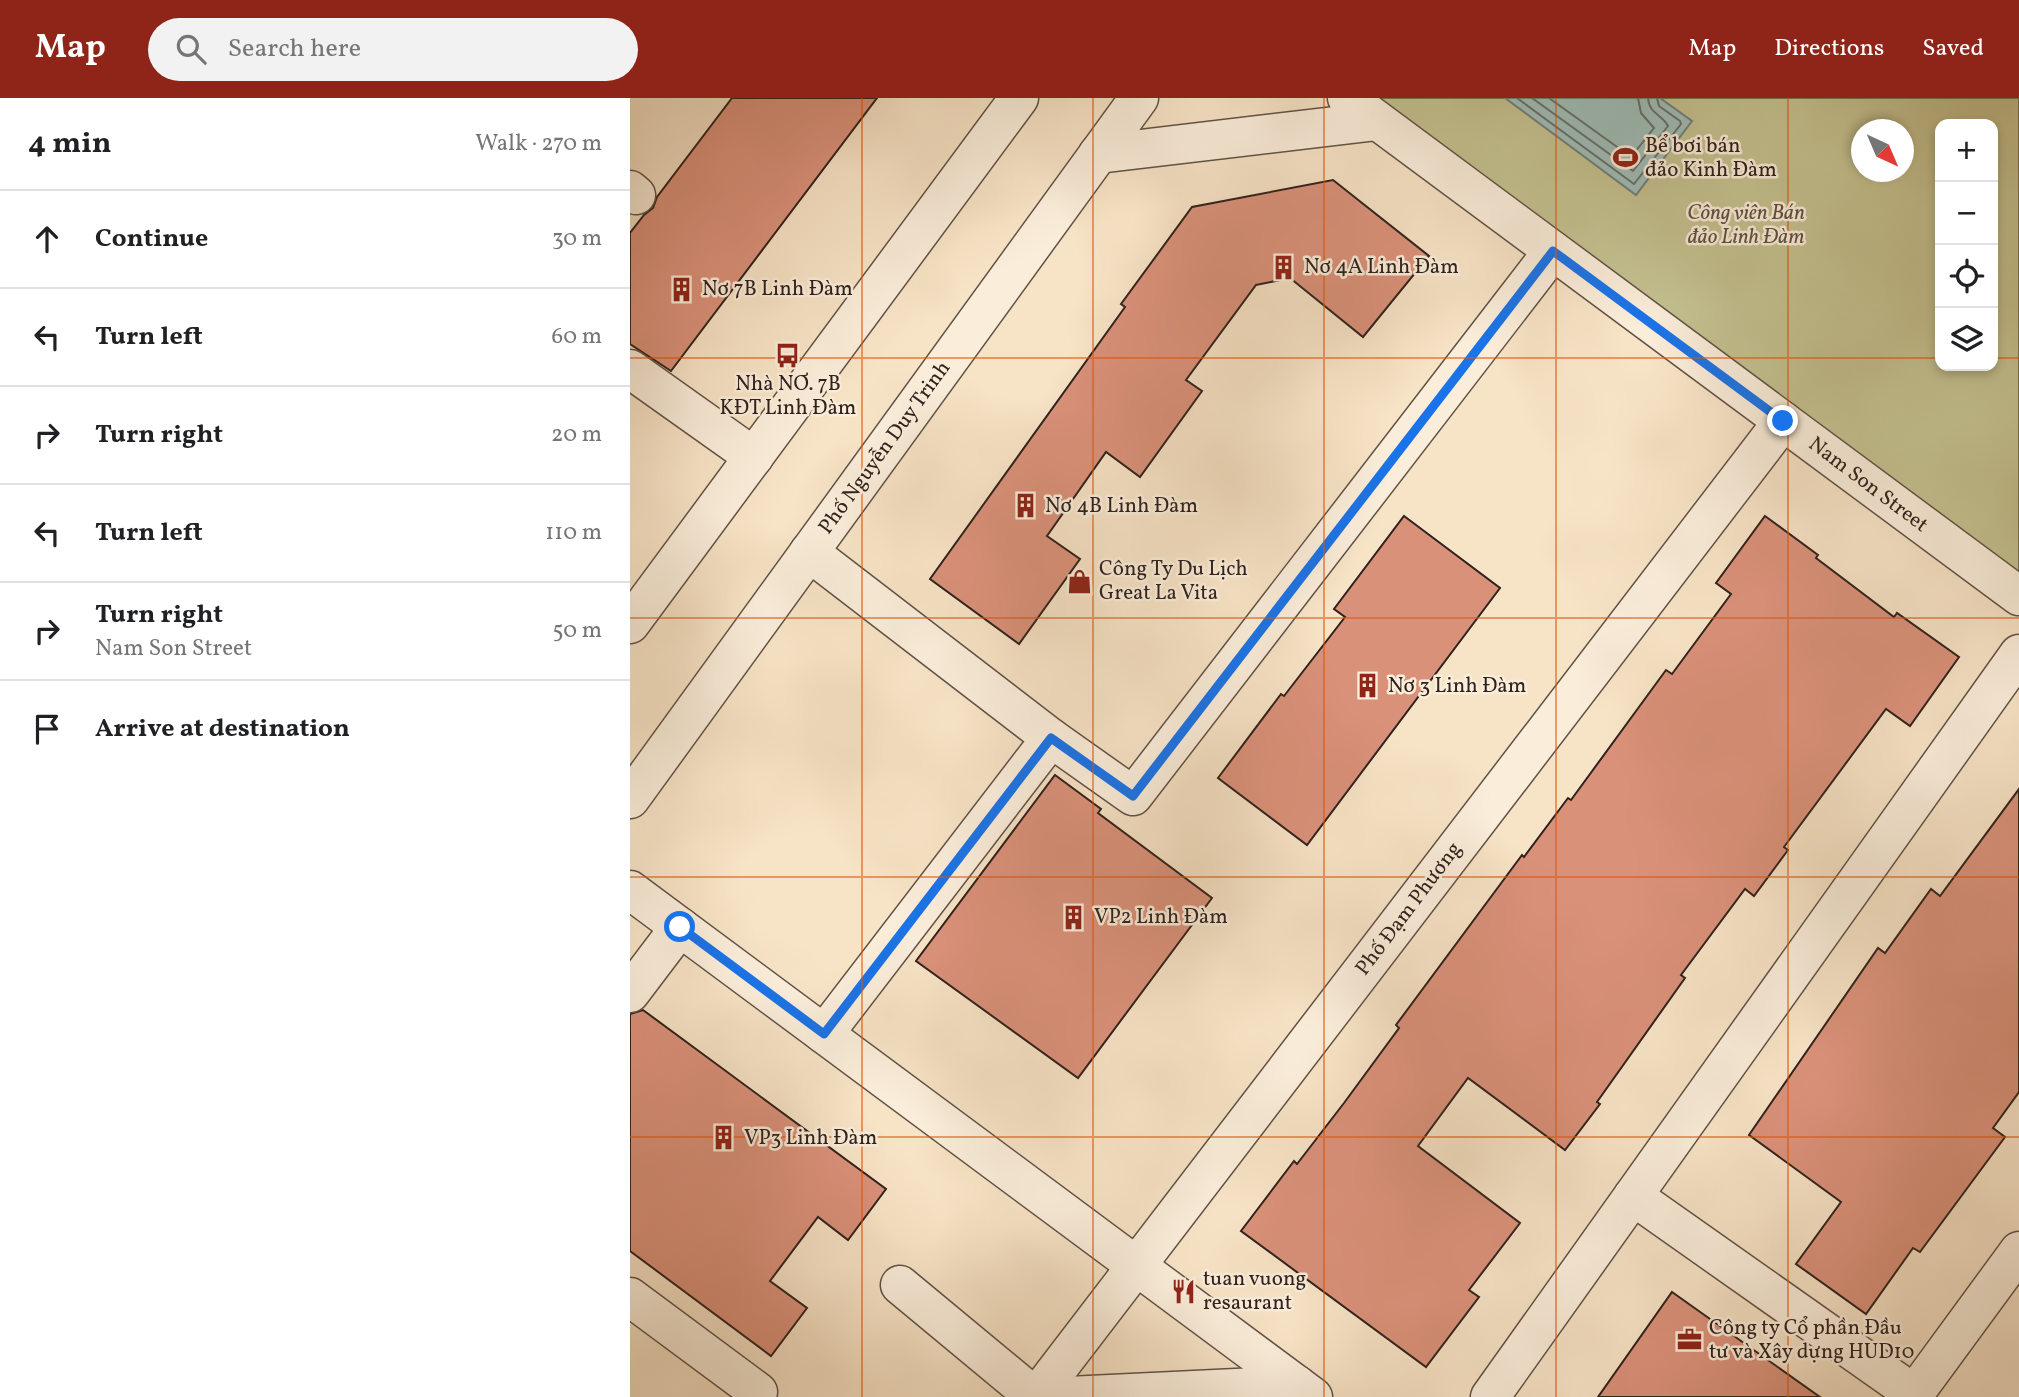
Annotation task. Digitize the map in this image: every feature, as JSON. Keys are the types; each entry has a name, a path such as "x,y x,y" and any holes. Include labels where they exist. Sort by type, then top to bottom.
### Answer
{"street":[{"path":"630,624 1019,98"},
{"name":"Phố Nguyễn Duy Trinh","path":"630,799 1139,98"},
{"name":"Nam Son Street","path":"1347,98 2019,596"},
{"path":"1098,154 1377,121"},
{"path":"809,552 1051,738 1133,796 1553,251"},
{"path":"630,369 754,457"},
{"name":"Phố Đạm Phương","path":"1035,1397 1783,421"},
{"path":"1490,1397 2019,654"},
{"path":"824,1034 1051,738"},
{"path":"630,890 1305,1391"},
{"path":"630,993 680,927"},
{"path":"1633,1196 1913,1396 2019,1251"},
{"path":"900,1285 1035,1397"},
{"path":"630,1297 759,1395"},
{"path":"1047,1397 1305,1391"}],"green space":[{"name":"Công viên Bán đảo Linh Đàm","path":"1370,98 2019,98 2019,593"}],"water":[{"name":"Bể bơi bán đảo Kinh Đàm","path":"1505,98 1660,98 1692,121 1636,195"}],"building":[{"name":"Nơ 7B Linh Đàm","path":"732,98 877,98 671,371 630,344 630,233 653,208 657,197"},
{"path":"1333,180 1429,256 1363,337 1290,278 1256,285 1186,380 1202,391 1140,477 1106,452 1047,536 1080,559 1019,644 930,579 1125,307 1121,304 1192,207"},
{"name":"Nơ 3 Linh Đàm","path":"1404,516 1500,588 1307,845 1218,778 1281,694 1284,696 1345,617 1334,609"},
{"path":"1765,516 1894,617 1897,613 1959,657 1910,726 1886,709 1784,847 1788,850 1754,896 1745,889 1681,975 1685,978 1597,1102 1600,1104 1565,1150 1468,1078 1418,1146 1520,1223 1469,1290 1479,1297 1426,1367 1241,1231 1294,1161 1297,1164 1344,1103 1399,1028 1396,1025 1522,855 1524,857 1568,798 1571,800 1666,670 1672,674 1731,594 1716,583"},
{"name":"VP2 Linh Đàm","path":"1055,775 1101,809 1098,813 1212,898 1078,1078 916,961"},
{"path":"2019,789 2019,1092 1993,1128 2005,1137 1920,1252 1913,1248 1866,1314 1796,1264 1841,1202 1749,1135 1878,948 1885,953 1931,889 1940,896"},
{"name":"VP3 Linh Đàm","path":"643,1010 886,1189 848,1240 818,1217 770,1281 807,1308 771,1356 630,1251 630,1014"},
{"name":"Công ty Cổ phần Đầu tư và Xây dựng HUD10","path":"1672,1292 1820,1397 1598,1397"}],"place":[{"name":"Bể bơi bán đảo Kinh Đàm","path":"1625,158"},
{"name":"Nơ 4A Linh Đàm","path":"1284,267"},
{"name":"Nơ 7B Linh Đàm","path":"682,289"},
{"name":"Nhà NƠ. 7B KĐT Linh Đàm","path":"788,355"},
{"name":"Nơ 4B Linh Đàm","path":"1025,506"},
{"name":"Công Ty Du Lịch Great La Vita","path":"1079,581"},
{"name":"Nơ 3 Linh Đàm","path":"1368,686"},
{"name":"VP2 Linh Đàm","path":"1074,917"},
{"name":"VP3 Linh Đàm","path":"724,1138"},
{"name":"tuan vuong resaurant","path":"1183,1291"},
{"name":"Công ty Cổ phần Đầu tư và Xây dựng HUD10","path":"1689,1340"}],"route":[{"path":"680,927 824,1034 1051,738 1133,796 1553,251 1783,421"}]}
